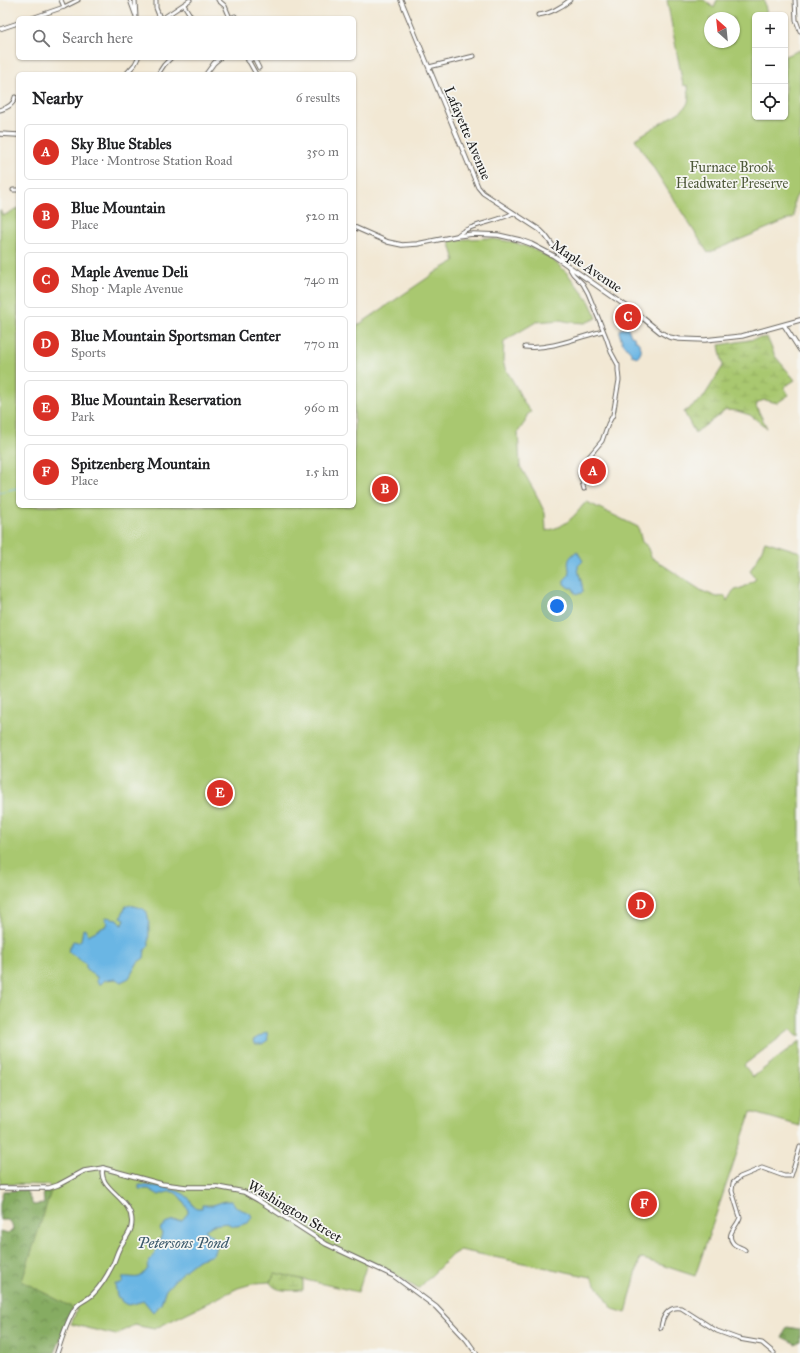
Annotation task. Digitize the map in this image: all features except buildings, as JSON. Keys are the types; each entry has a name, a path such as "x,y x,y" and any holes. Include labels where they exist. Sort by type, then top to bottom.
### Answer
{"street":[{"path":"61,0 64,7"},
{"path":"38,16 64,7 78,0"},
{"path":"130,0 136,16"},
{"path":"135,0 136,16"},
{"path":"156,0 156,8 159,16"},
{"path":"166,16 190,0"},
{"path":"218,0 225,6 229,16"},
{"name":"Lafayette Avenue","path":"401,0 478,187 483,193 531,223 545,235 567,264"},
{"path":"538,15 543,15 562,6 570,0"},
{"path":"795,0 796,20 800,31"},
{"path":"184,5 191,16"},
{"path":"0,29 16,24"},
{"path":"429,67 474,56"},
{"path":"128,72 137,60"},
{"path":"159,72 169,60"},
{"path":"207,72 218,60"},
{"path":"248,60 255,72"},
{"path":"255,60 259,68"},
{"path":"0,110 13,104 15,97"},
{"path":"0,134 16,135"},
{"path":"456,236 458,233 513,213"},
{"name":"Maple Avenue","path":"356,228 388,242 402,245 421,244 456,236 481,234 508,237 531,244 567,264 660,332 670,337 688,340 705,340 742,336 800,320"},
{"path":"567,264 573,274 586,288 618,365 619,380 614,412 602,441 581,468 580,474 584,489"},
{"path":"784,325 800,350"},
{"path":"525,347 533,348 548,346 603,331"},
{"path":"745,1250 734,1244 730,1237 732,1230 739,1221 740,1217 732,1191 733,1183 740,1177 762,1168 784,1176 791,1176 800,1147"},
{"path":"57,1353 75,1308 93,1294 112,1266 131,1227 131,1218 128,1208 104,1182 102,1174 103,1168"},
{"name":"Washington Street","path":"0,1188 49,1188 58,1185 84,1171 103,1168 162,1184 186,1187 228,1188 237,1190 250,1195 326,1244 387,1272 423,1297 448,1319 476,1353"},
{"path":"661,1328 666,1314 673,1309 681,1308 717,1331 739,1339 762,1344 774,1353"}],"green space":[{"name":"Furnace Brook Headwater Preserve","path":"667,0 704,0 714,8 717,0 764,0 766,12 752,12 752,120 788,120 788,55 800,50 800,190 794,201 794,217 708,253 635,139 684,108 689,100 688,86 683,85"},
{"path":"16,209 16,508 356,508 356,327 439,270 455,261 449,240 487,238 513,242 531,248 552,259 567,273 589,301 597,318 585,323 560,320 536,322 504,341 503,361 505,368 524,403 531,412 527,415 525,422 518,432 520,466 545,513 546,531 564,524 587,502 638,527 642,542 647,546 651,557 702,591 717,597 725,596 727,601 733,591 744,587 756,579 750,571 760,554 765,541 800,552 800,1036 797,1036 791,1029 744,1065 753,1077 800,1041 800,1126 751,1112 695,1276 640,1258 626,1313 613,1309 591,1277 460,1250 452,1255 418,1289 395,1274 368,1260 358,1292 275,1273 270,1282 255,1283 238,1288 154,1329 134,1325 116,1335 71,1324 77,1310 22,1281 51,1191 49,1185 0,1184 0,210 3,216"},
{"path":"767,337 775,356 795,380 784,387 789,395 777,403 765,400 758,402 756,406 767,428 750,415 737,411 726,410 695,433 684,412 703,398 723,366 719,345"},
{"path":"26,1190 33,1205 44,1204 43,1192 51,1191 73,1308 55,1353 0,1353 0,1231 8,1233 13,1230 12,1225 8,1220 0,1220 0,1204 3,1191"},
{"path":"269,1266 303,1280 303,1290 283,1290 273,1286 268,1275"},
{"path":"787,1327 800,1328 800,1341 796,1344 782,1337"}],"water":[{"path":"628,328 631,336 634,337 635,341 637,341 641,347 641,353 638,357 631,355 631,352 622,342 619,332 620,329"},
{"path":"577,551 583,561 578,566 583,592 579,594 575,593 573,588 569,588 564,584 564,580 570,574 568,566 570,558"},
{"path":"129,905 141,908 147,912 149,921 149,945 145,950 144,958 138,962 129,978 121,982 116,979 105,980 99,984 97,977 86,969 86,964 68,951 73,941 78,942 81,940 83,929 86,930 88,935 106,926 108,923 105,920 106,917 117,919 121,925 123,924 125,919 121,917 126,906"},
{"path":"267,1032 268,1040 262,1044 254,1044 253,1040"},
{"name":"Petersons Pond","path":"139,1185 162,1187 178,1191 185,1195 193,1206 197,1208 202,1208 202,1205 213,1205 225,1201 232,1201 237,1208 250,1213 252,1217 248,1223 237,1226 232,1226 227,1223 213,1225 205,1230 214,1237 216,1243 213,1255 198,1260 179,1275 165,1291 161,1304 154,1312 144,1301 129,1305 122,1302 120,1298 117,1297 115,1284 121,1284 123,1282 123,1277 140,1277 145,1272 158,1247 162,1233 160,1231 161,1227 170,1221 182,1220 188,1211 183,1201 175,1193 167,1192 159,1195 149,1189 139,1189"}],"waterway":[{"path":"0,492 16,488"}],"place":[{"name":"Maple Avenue Deli","path":"628,317"},
{"name":"Sky Blue Stables","path":"593,471"},
{"name":"Blue Mountain","path":"385,489"},
{"name":"Blue Mountain Reservation","path":"220,793"},
{"name":"Blue Mountain Sportsman Center","path":"641,905"},
{"name":"Spitzenberg Mountain","path":"644,1204"}]}
